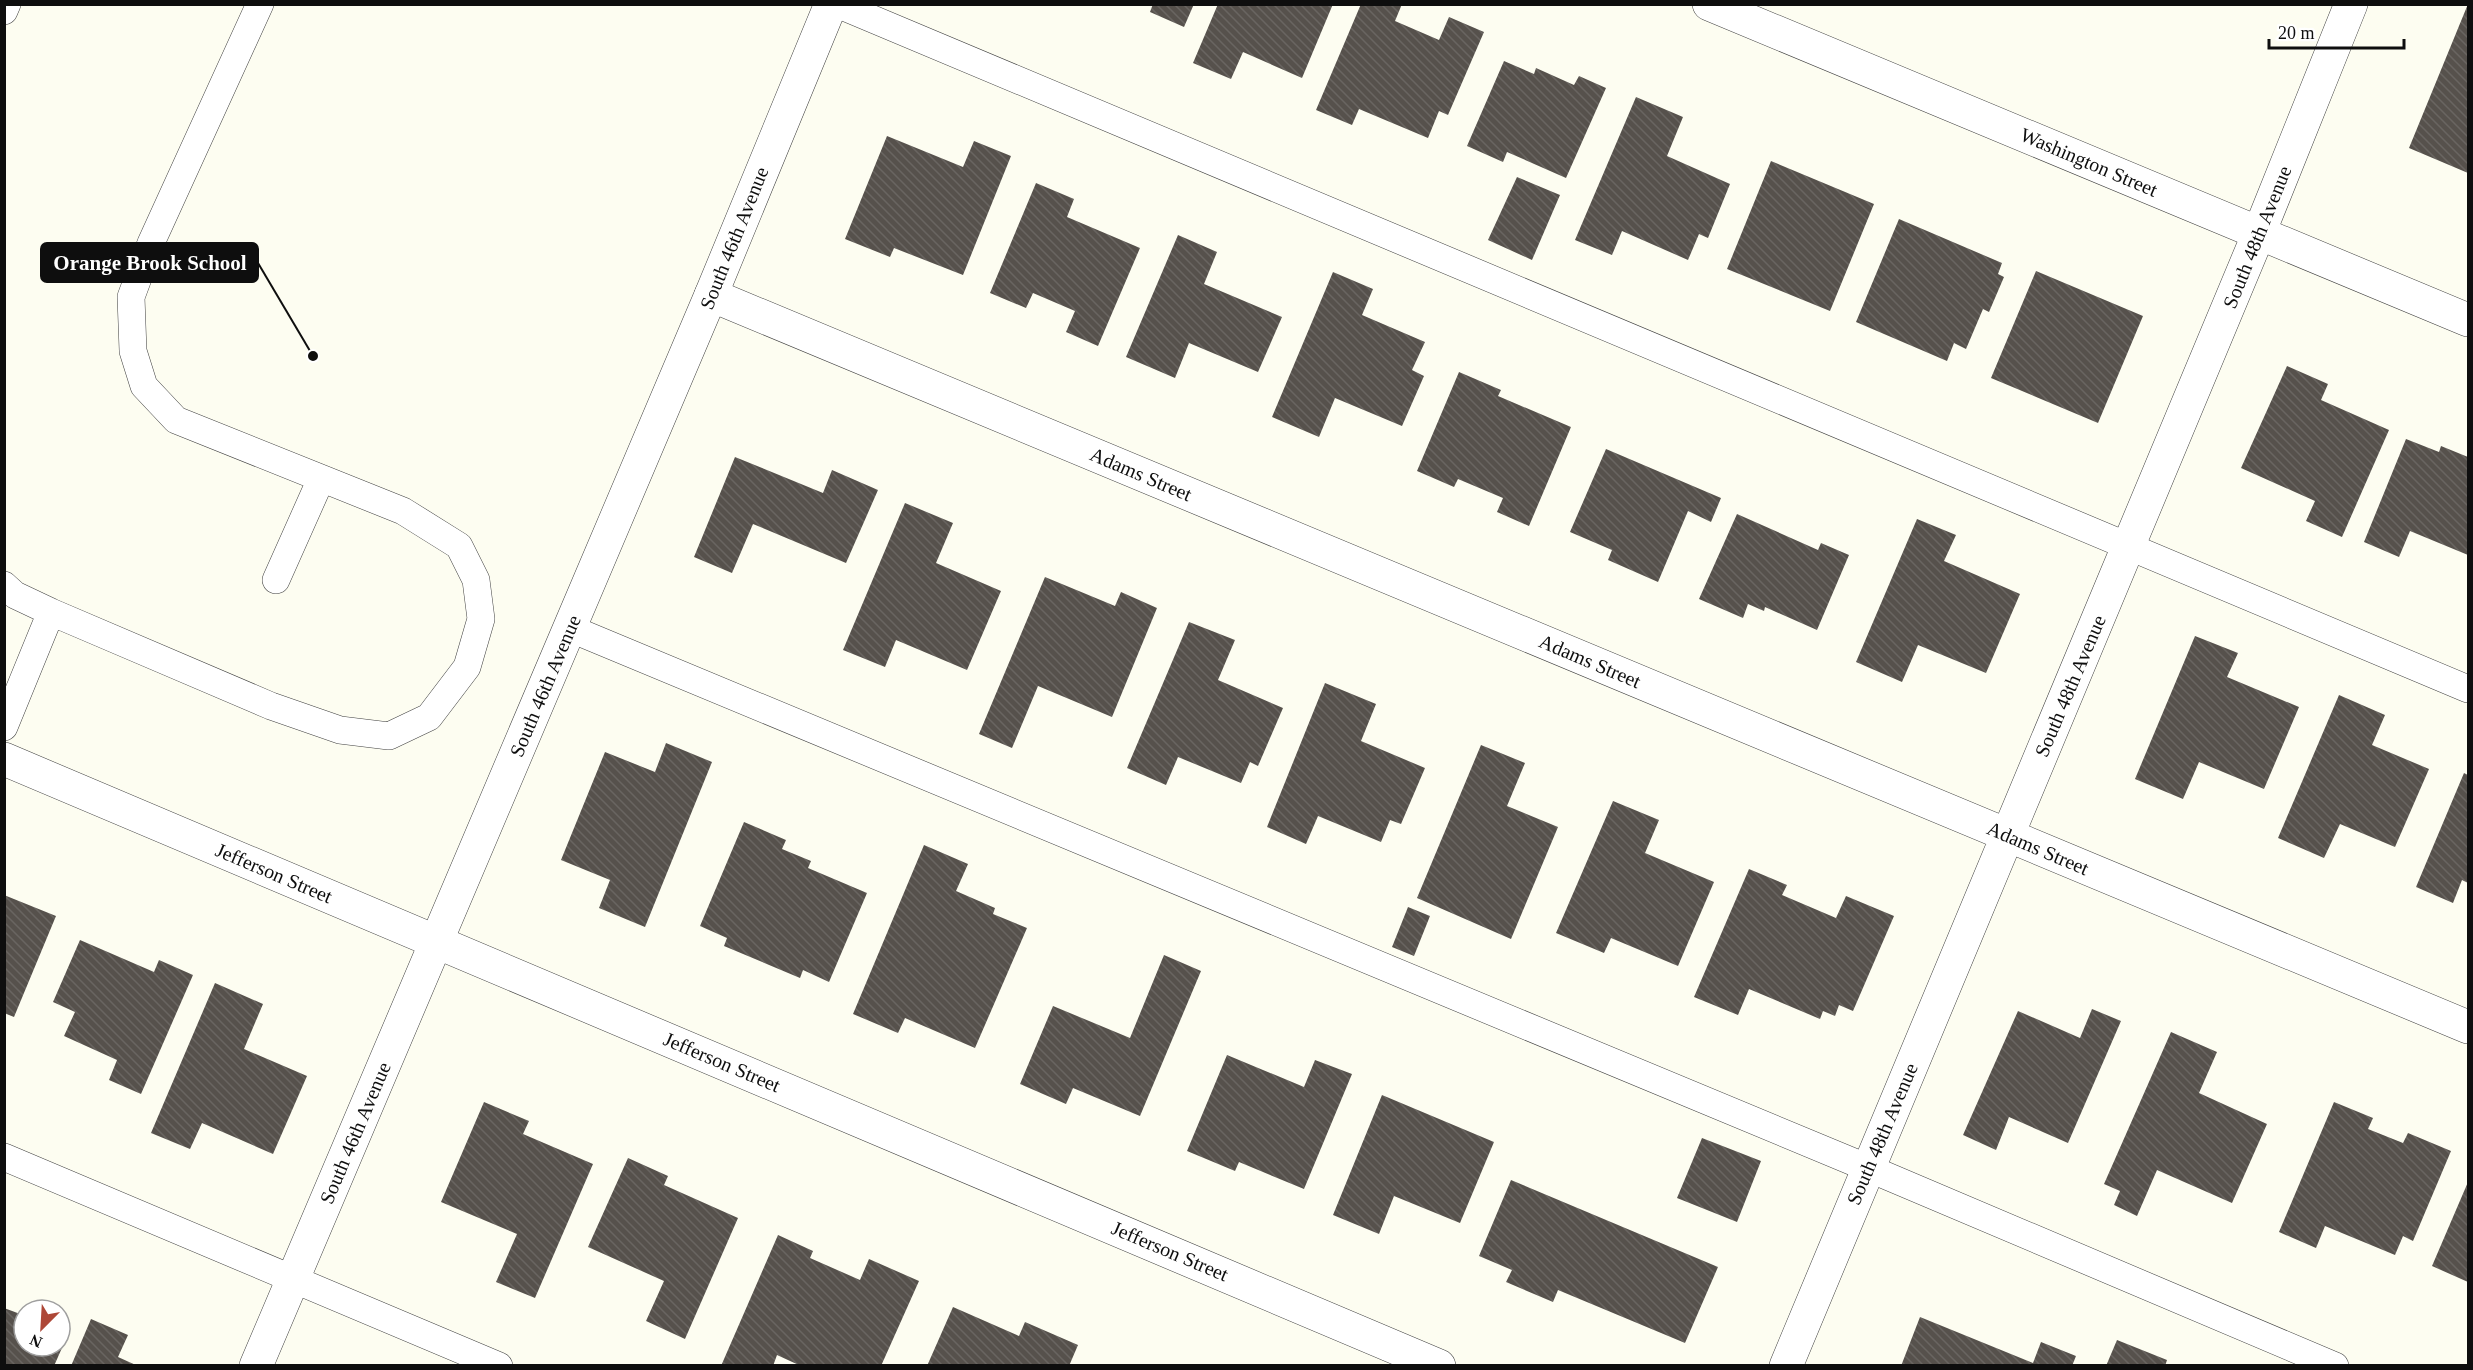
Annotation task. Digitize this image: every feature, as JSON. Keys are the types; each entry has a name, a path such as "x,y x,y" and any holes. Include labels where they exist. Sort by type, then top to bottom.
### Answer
{"street":[{"name":"South 46th Avenue","path":"256,1365 711,295 831,4"},
{"name":"Washington Street","path":"1708,4 2469,320"},
{"name":"South 48th Avenue","path":"1786,1365 2259,233 2351,4"},
{"name":"Adams Street","path":"711,295 2469,1027"},
{"name":"Jefferson Street","path":"4,759 1439,1365"}],"lane":[{"path":"4,11 7,4"},
{"path":"4,585 15,595 51,612 271,705 340,730 389,736 429,717 467,666 481,619 476,580 459,546 403,511 176,420 144,386 133,351 131,297 152,243 260,4"},
{"path":"837,4 2469,689"},
{"path":"276,580 321,479"},
{"path":"4,727 51,612"},
{"path":"569,628 1868,1168 2335,1365"},
{"path":"4,1157 498,1365"}],"building":[{"path":"1153,4 1194,4 1184,27 1150,12"},
{"path":"1218,4 1333,4 1302,78 1243,52 1231,79 1193,63"},
{"path":"1361,4 1402,4 1395,21 1439,40 1449,17 1484,32 1448,115 1439,111 1428,138 1359,109 1352,125 1316,110"},
{"path":"2468,4 2468,173 2409,148"},
{"path":"1504,61 1534,74 1536,68 1574,85 1579,76 1606,88 1566,178 1507,152 1503,162 1467,146"},
{"path":"1636,97 1683,117 1667,156 1730,184 1708,238 1699,234 1688,260 1622,231 1612,255 1575,240"},
{"path":"887,136 963,167 974,141 1011,156 963,275 894,248 890,257 845,239"},
{"path":"1771,161 1874,204 1830,311 1727,269"},
{"path":"1517,177 1560,195 1532,260 1488,240"},
{"path":"1036,183 1074,199 1067,217 1140,248 1098,346 1066,332 1075,311 1033,293 1026,308 990,293"},
{"path":"1899,219 2002,263 1998,274 2004,277 1989,312 1983,309 1966,349 1954,343 1947,361 1856,322"},
{"path":"1178,235 1217,252 1204,284 1282,317 1258,372 1189,343 1175,378 1126,357"},
{"path":"2036,271 2143,316 2098,423 1991,378"},
{"path":"1333,272 1373,289 1362,315 1425,342 1412,370 1424,376 1402,426 1335,398 1319,437 1272,417"},
{"path":"2287,366 2328,384 2321,400 2389,430 2342,537 2306,521 2315,501 2241,468"},
{"path":"1459,372 1501,390 1498,396 1571,427 1529,526 1497,512 1503,498 1458,479 1454,487 1417,471"},
{"path":"2406,439 2439,452 2441,446 2468,457 2468,555 2410,531 2399,557 2364,542"},
{"path":"1606,449 1721,498 1711,522 1688,511 1658,582 1608,560 1612,550 1570,532"},
{"path":"735,457 823,493 832,470 878,490 846,563 753,524 732,573 694,557"},
{"path":"905,503 953,523 936,563 1001,591 967,670 896,640 885,667 843,650"},
{"path":"1737,514 1818,550 1821,543 1849,555 1817,630 1765,607 1764,611 1748,604 1743,618 1699,599"},
{"path":"1917,519 1956,535 1944,561 2020,594 1986,673 1918,645 1902,682 1856,662"},
{"path":"1045,577 1115,606 1121,592 1157,608 1112,717 1038,686 1012,748 979,734"},
{"path":"1189,622 1235,640 1218,680 1283,708 1258,766 1250,762 1241,783 1178,757 1166,785 1127,768"},
{"path":"2195,636 2238,653 2227,677 2299,707 2264,789 2199,762 2183,799 2135,779"},
{"path":"1325,683 1376,704 1361,741 1425,768 1401,824 1390,820 1381,842 1318,816 1306,844 1267,827"},
{"path":"2339,695 2385,715 2372,745 2429,769 2395,847 2340,824 2324,858 2278,838"},
{"path":"666,743 712,762 645,927 599,908 610,880 561,860 605,752 655,772"},
{"path":"1481,745 1525,763 1507,806 1558,827 1511,939 1417,898"},
{"path":"2464,773 2468,775 2468,883 2462,880 2453,903 2416,887"},
{"path":"1613,801 1659,820 1645,853 1714,882 1678,966 1611,938 1604,953 1556,933"},
{"path":"744,822 786,840 782,849 811,861 808,868 867,893 829,982 803,970 800,978 724,946 727,938 700,926"},
{"path":"924,845 968,864 956,891 995,908 993,914 1027,928 975,1048 905,1018 898,1033 853,1014"},
{"path":"1749,869 1787,885 1782,895 1836,918 1846,896 1894,916 1853,1011 1839,1005 1835,1016 1823,1011 1820,1019 1749,989 1738,1015 1694,997"},
{"path":"4,895 56,916 14,1017 4,1013"},
{"path":"1408,907 1430,916 1414,956 1392,947"},
{"path":"80,940 154,972 159,960 193,975 141,1094 109,1080 117,1060 64,1036 75,1012 53,1002"},
{"path":"1164,955 1201,971 1140,1116 1073,1088 1066,1104 1020,1084 1053,1006 1130,1038"},
{"path":"215,983 263,1004 244,1049 307,1076 273,1154 202,1123 190,1149 151,1133"},
{"path":"2092,1009 2121,1021 2068,1143 2009,1117 1996,1150 1963,1135 2018,1011 2080,1038"},
{"path":"2171,1032 2217,1052 2199,1093 2267,1124 2232,1203 2157,1170 2137,1216 2114,1205 2120,1191 2104,1184"},
{"path":"1227,1055 1304,1087 1315,1060 1352,1074 1304,1189 1239,1162 1235,1171 1187,1151"},
{"path":"1382,1095 1494,1142 1460,1223 1394,1196 1379,1234 1333,1215"},
{"path":"484,1102 529,1121 523,1134 593,1164 535,1298 496,1282 517,1234 441,1202"},
{"path":"2334,1102 2373,1118 2368,1129 2403,1143 2408,1133 2451,1151 2413,1241 2403,1236 2395,1255 2325,1226 2316,1248 2279,1232"},
{"path":"1702,1138 1761,1161 1737,1222 1677,1198"},
{"path":"628,1158 668,1176 664,1185 738,1218 685,1339 646,1321 664,1281 588,1247"},
{"path":"1511,1180 1718,1267 1685,1343 1558,1290 1553,1302 1506,1282 1512,1270 1479,1256"},
{"path":"2468,1182 2468,1282 2432,1266"},
{"path":"778,1235 813,1251 810,1258 860,1280 869,1259 919,1281 881,1366 801,1366 777,1355 773,1366 721,1366"},
{"path":"953,1307 1019,1336 1025,1322 1078,1345 1069,1366 927,1366"},
{"path":"4,1308 12,1311 12,1358 58,1358 54,1366 4,1366"},
{"path":"1920,1317 2033,1363 2041,1342 2076,1356 2072,1366 1901,1366"},
{"path":"91,1319 128,1335 118,1357 138,1366 71,1366"},
{"path":"2117,1340 2167,1360 2165,1366 2106,1366"}],"place":[{"name":"Orange Brook School","path":"313,356"}]}
